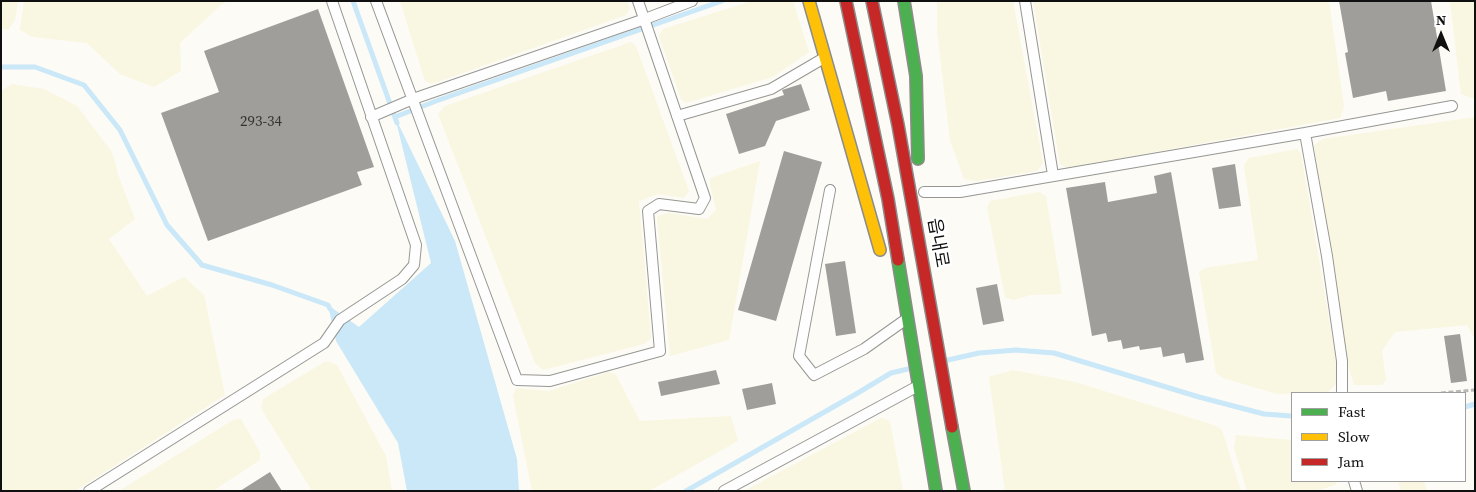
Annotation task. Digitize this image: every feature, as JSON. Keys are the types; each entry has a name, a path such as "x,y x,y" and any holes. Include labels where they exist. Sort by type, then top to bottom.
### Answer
{"street":[{"path":"810,1 873,221 883,263"},
{"path":"846,1 888,199 936,491"},
{"name":"읍내로","path":"872,1 898,125 965,491"},
{"path":"904,1 916,76 917,150 920,167"},
{"path":"891,288 907,318"},
{"path":"961,414 965,491"}],"lane":[{"path":"89,491 324,343 340,320 402,279 414,265 416,245 332,1"},
{"path":"376,1 517,380 550,381 660,351 648,211 658,204 699,210 705,198 638,1"},
{"path":"371,117 413,99 692,1"},
{"path":"1025,1 1053,175"},
{"path":"677,116 771,89 825,57"},
{"path":"924,192 960,192 1305,134 1452,106"},
{"path":"1305,134 1327,256 1342,361 1342,392"},
{"path":"830,190 799,356 814,374 864,349 907,318"},
{"path":"724,491 918,382"}],"path":[{"path":"1452,392 1475,390"}],"shaded area":[{"path":"1,1 18,1 15,20 8,30 1,28"},
{"path":"24,1 227,1 180,43 181,71 154,87 120,74 87,43 33,37 20,30"},
{"path":"400,1 627,1 630,8 626,15 432,84 425,81"},
{"path":"752,1 793,1 809,52 773,77 686,103 681,99 659,36 663,29"},
{"path":"937,1 1013,1 1043,163 1037,171 977,181 964,179 950,140 937,31"},
{"path":"1033,1 1329,1 1344,107 1340,118 1067,168 1060,164"},
{"path":"1450,1 1475,1 1475,99 1461,94"},
{"path":"631,42 636,46 689,191 684,198 658,194 639,201 651,338 644,344 543,370 535,363 438,114 445,106"},
{"path":"12,84 44,89 77,106 112,152 135,219 109,239 147,296 184,277 204,295 225,395 75,491 1,491 1,91"},
{"path":"1475,117 1475,339 1467,325 1395,332 1382,351 1386,380 1382,385 1354,385 1349,368 1314,145 1323,139"},
{"path":"1297,149 1301,154 1336,360 1336,384 1328,392 1277,394 1223,378 1216,373 1199,272 1205,268 1258,260 1244,165 1249,158"},
{"path":"760,161 729,340 670,356 657,216 669,213 707,219 716,210 710,178"},
{"path":"1039,192 1046,196 1062,294 1031,295 1013,300 1005,297 987,207 990,201"},
{"path":"326,361 337,365 386,456 392,491 312,491 261,408 263,399"},
{"path":"1013,370 1075,382 1214,425 1222,430 1241,491 1005,491 989,377"},
{"path":"609,372 616,375 640,421 731,416 738,441 649,491 532,491 513,396 516,388 549,391"},
{"path":"881,418 890,421 903,491 744,491"},
{"path":"241,419 260,452 260,460 213,491 119,491 233,420"},
{"path":"1236,435 1291,440 1291,482 1337,482 1335,485 1316,491 1247,491 1234,448"},
{"path":"1398,482 1424,482 1427,491 1401,491"}],"water":[{"path":"395,117 455,241 517,459 519,491 407,491 398,443 336,341 328,305 359,327 431,263"}],"building":[{"path":"1339,1 1431,1 1446,91 1388,101 1386,91 1353,98 1345,53 1348,52"},
{"path":"318,9 374,167 357,172 362,185 208,241 161,113 219,92 204,51"},
{"path":"801,84 810,110 776,121 765,146 739,154 726,114 784,95 782,90"},
{"path":"784,151 822,162 776,321 738,310"},
{"path":"1235,164 1241,206 1219,209 1212,168"},
{"path":"1171,172 1204,360 1186,363 1184,353 1163,357 1161,347 1140,350 1139,346 1123,349 1121,340 1108,342 1106,333 1092,336 1066,188 1105,182 1108,202 1157,193 1154,176"},
{"path":"845,261 856,333 836,336 825,264"},
{"path":"997,284 1004,321 983,325 976,288"},
{"path":"1460,334 1467,381 1451,383 1444,336"},
{"path":"716,370 720,384 661,396 658,382"},
{"path":"772,383 776,404 747,410 742,389"},
{"path":"270,472 282,491 240,491"}],"waterway":[{"path":"353,1 397,123"},
{"path":"395,117 722,1"},
{"path":"1,67 35,67 84,85 120,130 167,225 202,265 272,285 328,305 330,309"},
{"path":"948,360 979,353 1016,350 1054,353 1199,397 1264,414 1291,416"},
{"path":"686,491 891,373 908,369"},
{"path":"1466,407 1475,404"}],"traffic: fast":[{"path":"904,1 916,76 918,159"},
{"path":"898,260 936,491"},
{"path":"952,427 964,491"}],"traffic: slow":[{"path":"809,1 880,250"}],"traffic: jam":[{"path":"846,1 888,199 898,260"},
{"path":"872,1 898,125 952,427"}]}
